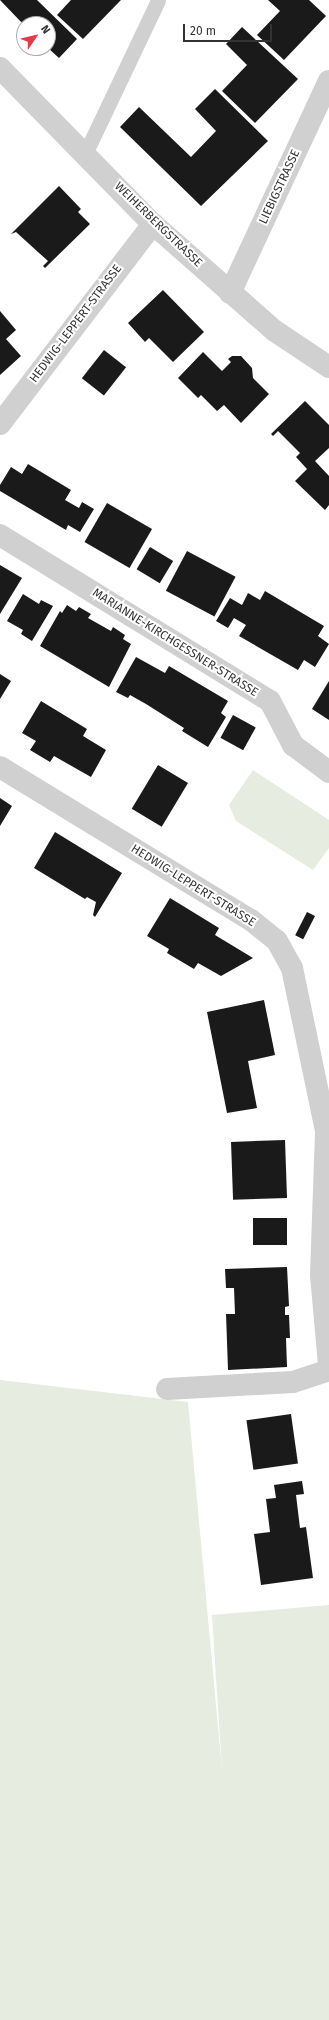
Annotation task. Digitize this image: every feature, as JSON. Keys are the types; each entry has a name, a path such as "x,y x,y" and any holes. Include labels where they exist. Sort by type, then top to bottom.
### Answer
{"street":[{"name":"WEIHERBERGSTRASSE","path":"0,68 153,224 275,331 329,367"},
{"name":"LIEBIGSTRASSE","path":"230,293 329,81"},
{"name":"HEDWIG-LEPPERT-STRASSE","path":"0,424 153,224"},
{"name":"MARIANNE-KIRCHGESSNER-STRASSE","path":"0,535 270,701 293,745 329,772"},
{"name":"HEDWIG-LEPPERT-STRASSE","path":"0,767 251,920 277,941 292,968 328,1139 321,1275 329,1364"},
{"path":"167,1389 293,1382 329,1370"}],"lane":[{"path":"85,154 158,0"}],"shaded area":[{"path":"253,770 329,820 329,848 313,870 236,821 229,805"},
{"path":"0,1380 188,1402 222,1770 212,1615 329,1605 329,2020 0,2020"}],"building":[{"path":"0,0 37,0 53,16 16,16"},
{"path":"71,0 121,0 83,39 57,15"},
{"path":"268,0 309,0 326,16 284,60 257,35 280,11"},
{"path":"56,19 77,39 59,58 56,55"},
{"path":"242,27 298,79 255,123 222,91 247,65 226,44"},
{"path":"215,89 268,141 201,206 120,127 139,107 191,157 216,131 195,109"},
{"path":"59,186 81,209 78,212 90,224 45,268 43,266 48,261 16,232 11,234"},
{"path":"163,290 204,332 173,362 149,338 145,342 128,323"},
{"path":"0,311 16,330 6,339 21,356 0,375"},
{"path":"104,350 126,367 104,396 82,378"},
{"path":"203,352 222,371 231,362 228,359 232,356 241,356 252,368 253,378 269,394 241,423 224,405 217,411 201,395 198,398 178,378"},
{"path":"305,401 329,425 329,448 315,461 329,476 329,505 325,510 295,481 307,469 296,457 300,453 278,431 273,436 271,434"},
{"path":"28,464 71,490 65,500 79,508 82,502 94,509 80,532 68,525 66,530 0,491 0,485 11,467 22,474"},
{"path":"107,503 152,529 130,568 85,542"},
{"path":"150,547 173,561 160,583 137,569"},
{"path":"187,551 236,577 214,617 166,591"},
{"path":"0,565 22,578 0,614"},
{"path":"265,591 324,626 318,636 329,644 315,667 304,660 298,670 239,636 246,625 234,618 228,628 216,621 230,598 242,605 248,593 260,600"},
{"path":"23,594 39,604 41,600 53,606 32,641 21,634 23,630 7,621"},
{"path":"67,605 76,611 79,607 91,614 88,618 111,631 113,627 125,635 123,639 131,644 109,687 40,646 60,611 62,613"},
{"path":"136,657 165,673 169,666 228,701 221,713 226,717 208,747 182,731 184,728 146,704 130,695 128,698 116,692"},
{"path":"0,674 11,681 0,699"},
{"path":"329,681 329,720 312,709"},
{"path":"41,701 87,729 83,736 106,750 91,777 54,756 50,762 30,750 36,741 22,733"},
{"path":"233,715 256,728 243,750 220,738"},
{"path":"158,765 188,783 162,827 132,809"},
{"path":"0,798 12,806 0,826"},
{"path":"55,832 122,873 95,917 93,915 96,902 87,897 85,899 34,868"},
{"path":"170,898 219,928 215,935 253,958 221,976 198,963 194,969 167,953 169,949 147,936"},
{"path":"307,912 315,916 303,939 295,935"},
{"path":"264,1000 275,1055 248,1061 257,1108 227,1113 207,1012"},
{"path":"285,1140 287,1198 233,1200 231,1142"},
{"path":"253,1218 287,1218 287,1245 253,1245"},
{"path":"287,1267 289,1306 285,1307 285,1315 289,1315 290,1338 286,1338 287,1367 228,1370 226,1314 235,1314 234,1288 226,1288 225,1269"},
{"path":"291,1414 298,1464 253,1470 246,1420"},
{"path":"302,1481 304,1494 296,1495 300,1528 306,1527 313,1578 261,1585 254,1534 270,1532 266,1499 276,1498 274,1485"}]}
